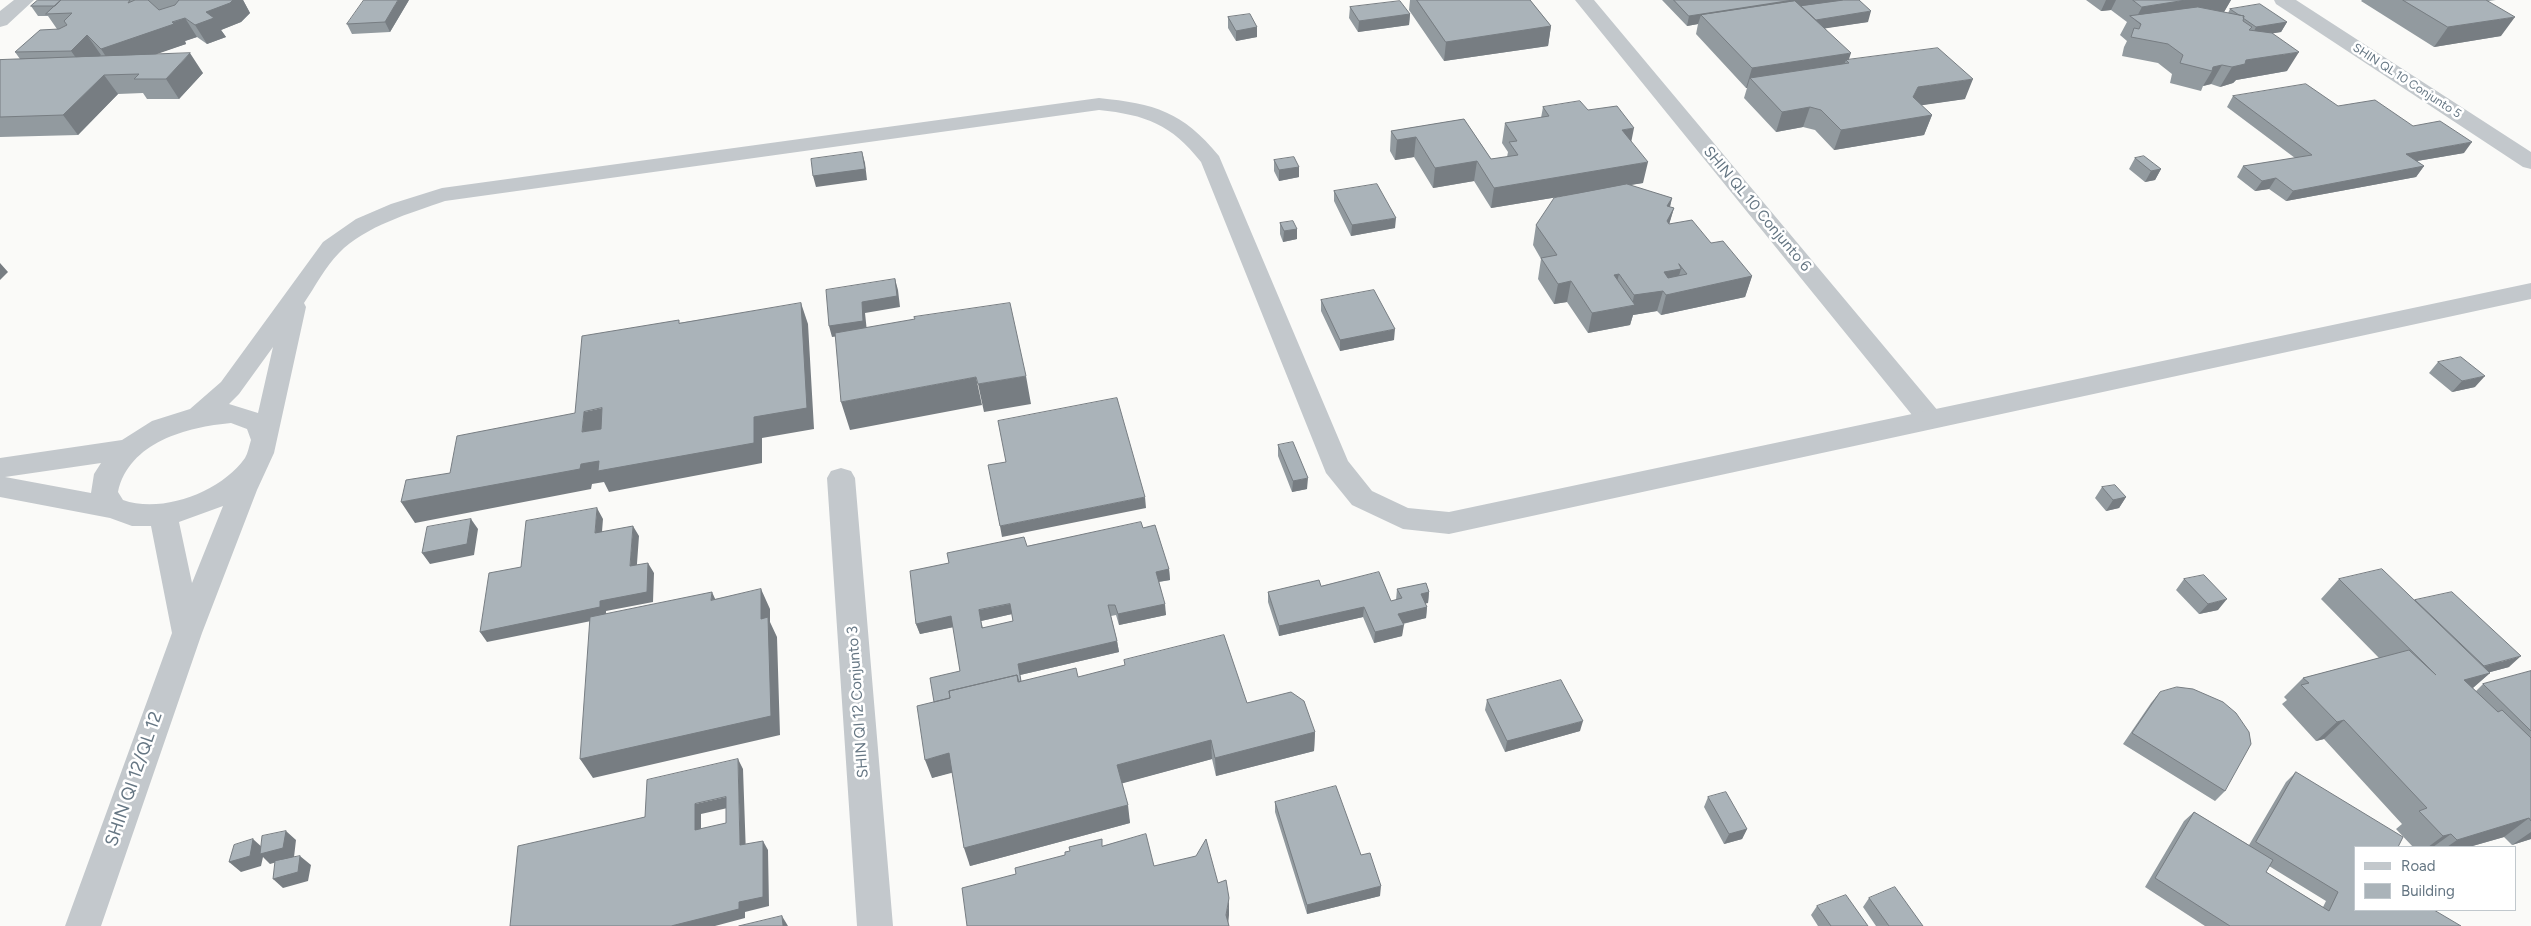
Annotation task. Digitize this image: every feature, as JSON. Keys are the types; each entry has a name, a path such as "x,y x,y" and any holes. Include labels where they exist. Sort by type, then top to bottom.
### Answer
{"street":[{"path":"0,21 25,0"},
{"name":"SHIN QL 10 Conjunto 6","path":"1584,0 1930,419"},
{"name":"SHIN QL 10 Conjunto 5","path":"2283,0 2531,162"},
{"path":"199,416 230,388 331,246 364,224 399,209 442,195 1099,104 1136,107 1172,121 1194,138 1210,162 1336,466 1362,498 1403,518 1449,523 2531,292"},
{"name":"SHIN QI 12/QL 12","path":"83,926 187,633 243,490 261,452 296,296"},
{"path":"0,487 113,508 134,515 163,515 195,507 231,488 261,452 257,422 233,414 199,416 161,428 129,448 108,474 104,492 113,508"},
{"path":"0,468 129,448"},
{"name":"SHIN QI 12 Conjunto 3","path":"841,478 875,926"},
{"path":"163,515 187,633"}],"building":[{"path":"38,0 61,0 55,6 31,6"},
{"path":"61,0 130,0 128,3 135,0 148,0 159,10 175,5 179,0 233,0 230,3 206,12 214,18 195,25 185,18 172,22 174,24 101,49 87,35 71,51 15,52 40,30 59,29 67,25 64,21 72,13 46,14"},
{"path":"364,0 398,0 385,22 347,24"},
{"path":"1417,0 1530,0 1551,26 1446,42"},
{"path":"1674,0 1793,0 1689,16"},
{"path":"1844,0 1859,0 1871,11 1816,20 1801,6"},
{"path":"2133,0 2186,0 2142,7"},
{"path":"2403,0 2486,0 2515,17 2448,27"},
{"path":"1400,1 1410,14 1359,21 1350,7"},
{"path":"1795,1 1851,53 1752,68 1701,15"},
{"path":"2260,4 2287,22 2256,27 2243,18 2244,16 2230,9"},
{"path":"2198,7 2244,16 2243,21 2252,27 2249,30 2272,33 2299,52 2246,60 2245,64 2232,67 2222,65 2213,67 2212,71 2180,63 2183,55 2168,44 2131,37 2134,28 2139,29 2141,24 2130,16"},
{"path":"1250,14 1257,27 1236,31 1228,17"},
{"path":"1938,48 1973,79 1918,87 1913,97 1932,115 1841,130 1821,110 1810,107 1782,112 1750,78 1849,63 1846,60"},
{"path":"190,53 166,79 134,79 139,74 104,75 63,115 0,117 0,60"},
{"path":"2306,84 2338,106 2375,100 2413,126 2440,121 2472,142 2406,154 2424,166 2293,191 2276,178 2262,181 2243,166 2312,155 2233,96"},
{"path":"1580,101 1588,110 1617,106 1634,128 1622,130 1648,162 1494,188 1477,161 1435,168 1416,137 1397,140 1391,131 1464,119 1491,159 1518,155 1509,142 1517,141 1505,123 1549,116 1543,107"},
{"path":"862,152 865,169 813,176 811,159"},
{"path":"2144,156 2161,169 2151,171 2135,158"},
{"path":"1294,157 1299,167 1279,170 1274,160"},
{"path":"1377,184 1396,218 1352,225 1334,191"},
{"path":"1627,184 1672,198 1667,206 1674,208 1667,221 1669,224 1692,220 1711,243 1723,241 1752,276 1666,295 1663,291 1634,295 1619,274 1614,275 1635,305 1592,313 1571,281 1558,284 1541,258 1557,255 1536,225 1554,198","holes":["1679,264 1687,274 1668,278 1664,272 1681,269"]},
{"path":"1293,221 1297,229 1284,231 1280,223"},
{"path":"895,279 897,296 862,302 863,321 829,326 826,290"},
{"path":"1374,290 1395,329 1340,340 1321,300"},
{"path":"801,303 807,408 754,417 754,443 598,471 599,461 581,464 580,469 401,502 406,480 450,473 457,436 575,413 582,336 679,320 679,323","holes":["602,408 601,429 582,432 584,412"]},
{"path":"1010,303 1026,376 978,384 976,377 841,402 835,333 915,319 914,317"},
{"path":"2461,357 2485,376 2462,381 2438,362"},
{"path":"1117,398 1145,497 1000,526 988,465 1006,462 998,421"},
{"path":"1293,442 1308,478 1293,481 1278,445"},
{"path":"2115,485 2126,497 2113,500 2102,487"},
{"path":"597,508 595,533 633,526 630,566 648,563 647,592 600,601 600,607 480,632 489,573 521,567 526,521"},
{"path":"471,519 467,544 422,553 427,527"},
{"path":"1141,522 1143,528 1155,525 1169,569 1156,572 1165,604 1118,614 1115,605 1108,605 1117,641 1018,664 1021,681 1019,682 1017,675 949,691 950,698 934,702 930,678 960,671 951,616 916,624 910,571 949,563 947,553 1024,537 1027,546","holes":["1010,604 1013,621 982,628 979,610"]},
{"path":"2382,569 2490,673 2464,680 2498,712 2502,710 2531,738 2531,821 2529,818 2457,840 2451,834 2443,836 2419,811 2427,808 2344,720 2337,722 2301,685 2309,683 2303,678 2409,650 2436,675 2339,579"},
{"path":"1379,572 1391,601 1402,598 1397,589 1426,583 1429,592 1421,594 1427,607 1398,614 1404,625 1375,632 1364,607 1279,626 1268,592 1319,580 1321,586"},
{"path":"2204,575 2227,599 2208,604 2184,579"},
{"path":"761,589 761,619 768,617 771,716 580,759 590,617 712,592 711,600"},
{"path":"2452,592 2521,656 2484,666 2415,600"},
{"path":"1224,635 1247,703 1291,692 1304,701 1315,732 1215,758 1211,740 1117,765 1128,805 964,848 949,753 925,760 917,706 950,698 949,691 1017,675 1018,682 1076,668 1078,677 1125,665 1124,660"},
{"path":"2531,671 2531,731 2483,684"},
{"path":"1561,680 1583,721 1507,741 1487,700"},
{"path":"2177,687 2193,689 2223,702 2236,713 2249,732 2251,744 2225,791 2132,733 2160,692"},
{"path":"738,759 740,845 763,841 763,897 739,902 739,909 671,926 510,926 518,846 645,817 647,780","holes":["726,797 726,823 695,830 695,804"]},
{"path":"2296,772 2403,837 2398,846 2354,846 2354,911 2436,911 2461,926 2230,926 2155,878 2194,812 2273,860 2266,872 2329,911 2338,892 2256,842"},
{"path":"1336,786 1361,855 1370,853 1381,886 1307,905 1275,802"},
{"path":"1726,792 1747,829 1729,834 1708,797"},
{"path":"286,831 283,848 260,854 262,836"},
{"path":"1146,834 1154,866 1196,856 1206,839 1218,883 1226,880 1229,898 1226,915 1229,926 967,926 962,888 1016,874 1015,868 1065,855 1065,852 1070,851 1069,847 1102,839 1102,846"},
{"path":"253,839 250,856 229,862 234,845"},
{"path":"300,856 298,872 273,879 275,861"},
{"path":"1895,887 1923,926 1889,926 1869,898"},
{"path":"1846,895 1868,926 1831,926 1817,906"},
{"path":"782,916 783,926 739,926"}]}
